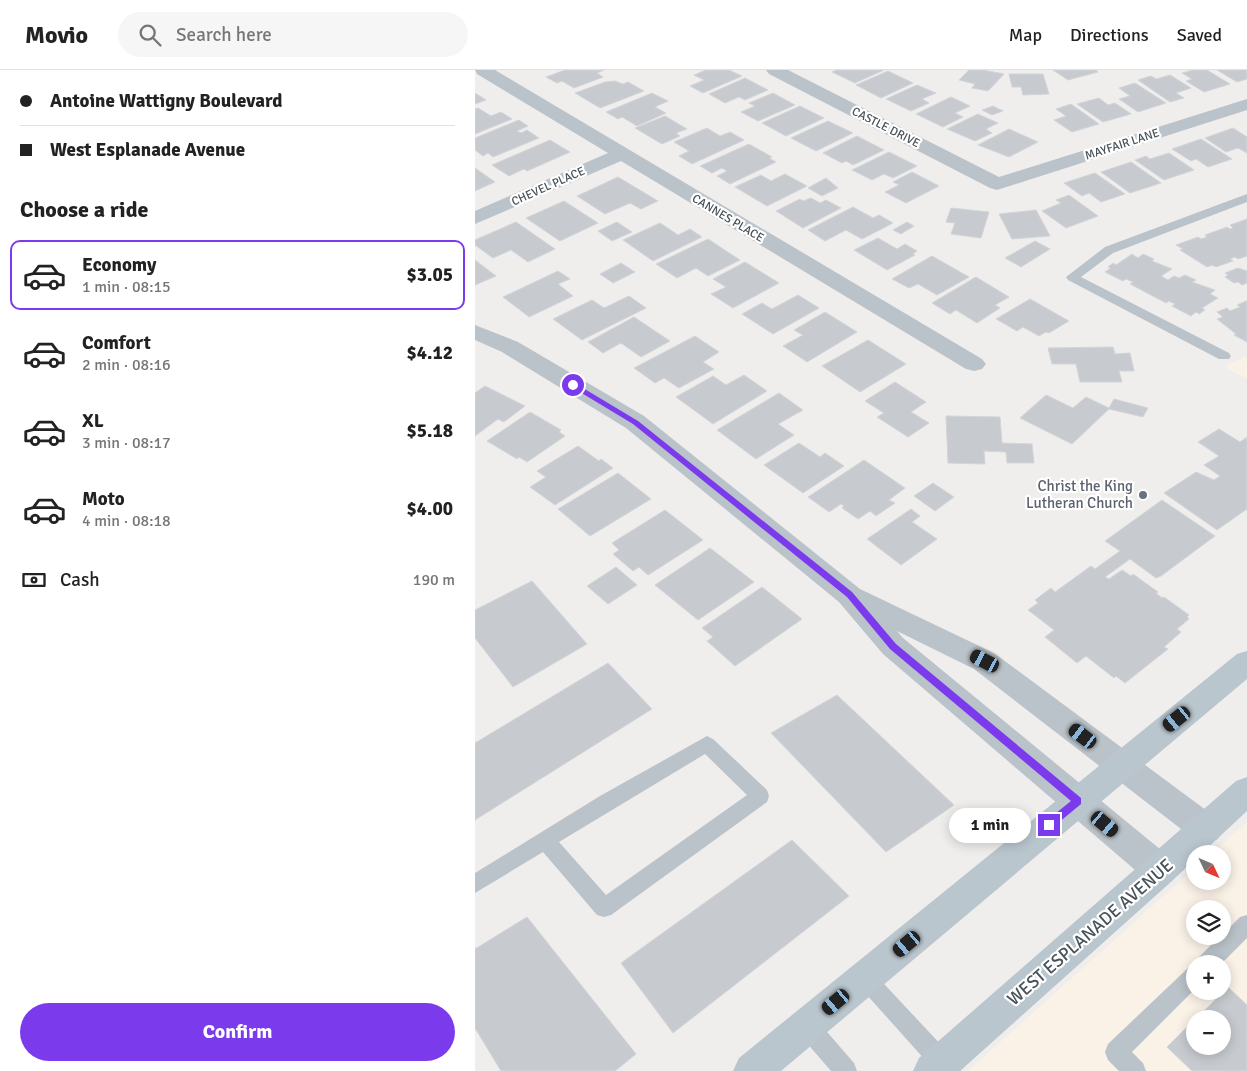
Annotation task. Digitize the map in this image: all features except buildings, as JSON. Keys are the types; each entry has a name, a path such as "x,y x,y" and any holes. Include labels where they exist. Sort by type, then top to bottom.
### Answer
{"main road":[{"path":"752,1071 1247,662"},
{"name":"WEST ESPLANADE AVENUE","path":"941,1068 1247,791"}],"street":[{"name":"CANNES PLACE","path":"483,70 974,364"},
{"name":"CASTLE DRIVE","path":"775,70 997,184"},
{"name":"MAYFAIR LANE","path":"997,184 1247,104"},
{"name":"CHEVEL PLACE","path":"475,218 621,154"},
{"path":"475,332 510,347 635,422 849,594 893,646 1160,870"},
{"path":"849,594 985,661 1205,829"}],"lane":[{"path":"1224,356 1072,277 1109,250 1247,198"},
{"path":"475,884 545,841 707,744 760,796 603,908 545,841"},
{"path":"1216,955 1247,924"},
{"path":"865,978 941,1068"},
{"path":"1135,1071 1116,1052 1186,984"},
{"path":"807,1026 846,1071"}],"shaded area":[{"path":"1247,356 1247,379 1225,367 1233,362"},
{"path":"1247,822 1247,1071 968,1071 1186,876 1186,890 1231,890 1231,845 1221,845"}],"place":[{"name":"Christ the King Lutheran Church","path":"1143,495"}],"route":[{"path":"573,385 635,422 849,594 893,646 1078,801 1049,825"}]}
